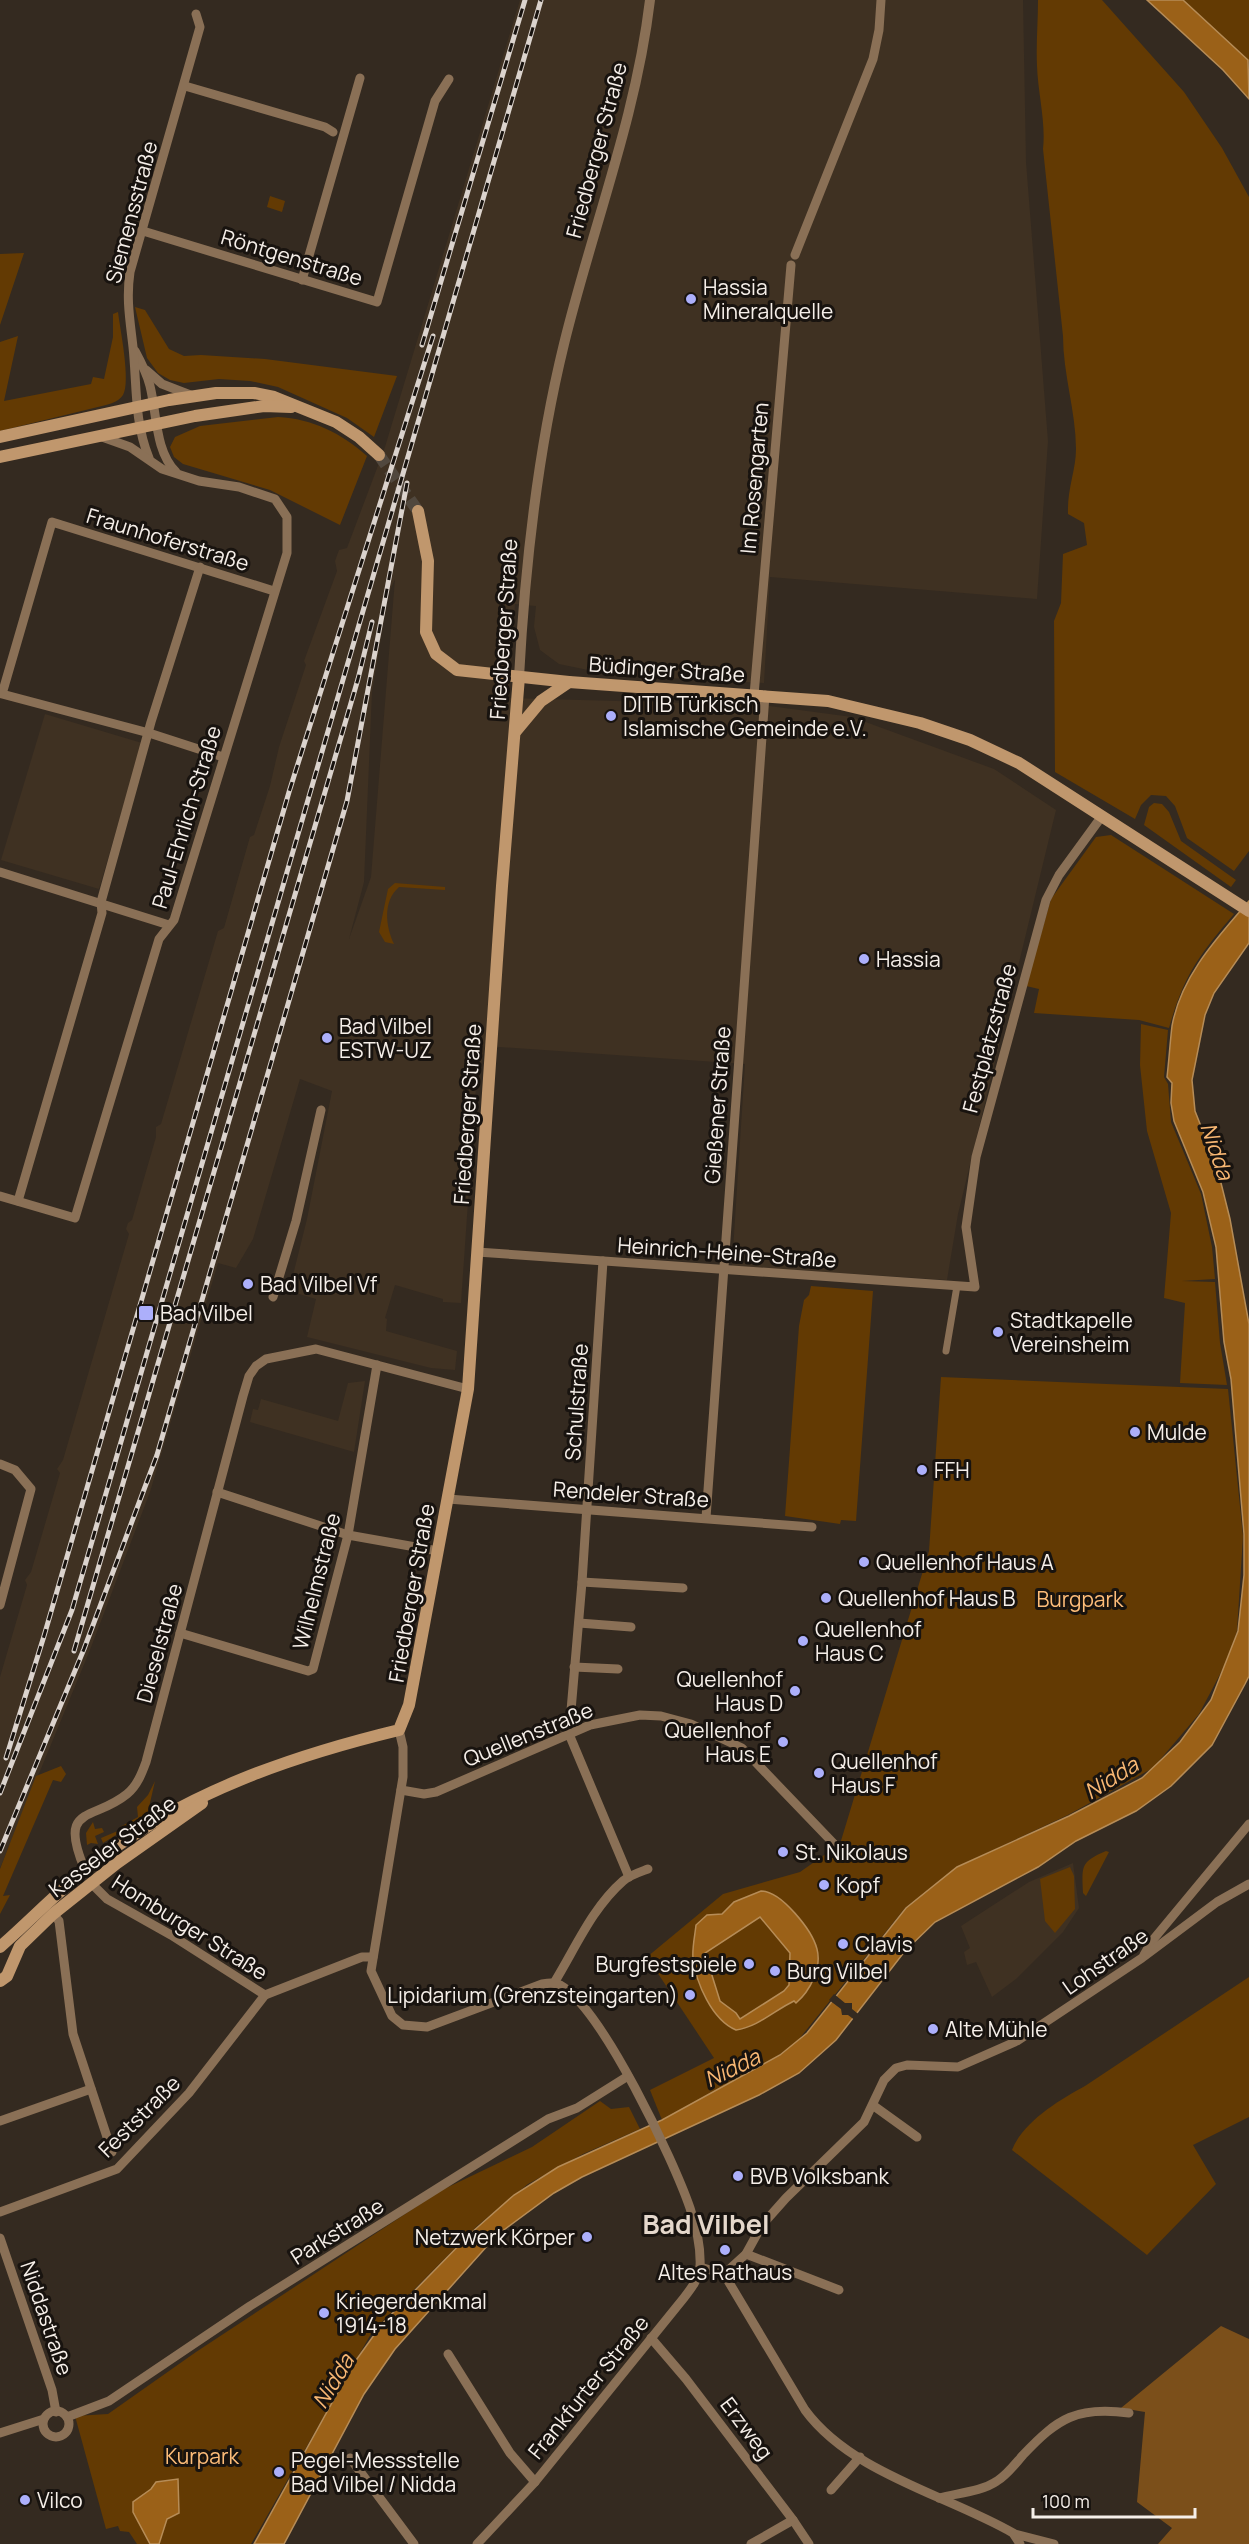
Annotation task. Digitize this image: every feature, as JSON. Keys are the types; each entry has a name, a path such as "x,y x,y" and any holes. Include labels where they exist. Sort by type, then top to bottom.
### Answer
{"main road":[{"path":"0,437 136,406 193,396 254,393 274,397 343,426 379,455"},
{"path":"0,456 158,423 264,406 298,408"},
{"name":"Büdinger Straße","path":"418,510 428,553 425,625 431,646 444,662 457,670 519,678 759,695 849,705 902,718 970,740 1036,773 1249,911"},
{"name":"Friedberger Straße","path":"399,1731 414,1689 468,1389 502,886 519,678"},
{"path":"516,731 541,700 568,682"},
{"name":"Kasseler Straße","path":"10,1966 6,1955 0,1949 85,1870 173,1810 213,1790 253,1776 355,1741 399,1731"},
{"name":"Kasseler Straße","path":"0,1982 7,1976 20,1946 91,1882 178,1818 253,1776"},
{"path":"85,1870 91,1882"}],"street":[{"name":"Friedberger Straße","path":"519,678 529,538 541,452 565,342 627,122 644,45 650,0"},
{"path":"795,255 873,59 879,30 881,0"},
{"name":"Siemensstraße","path":"140,427 126,296 130,272 200,27 196,14"},
{"path":"302,280 360,78"},
{"name":"Röntgenstraße","path":"143,231 377,302 435,101 449,80"},
{"path":"185,86 325,127 333,132"},
{"name":"Im Rosengarten","path":"759,695 791,265"},
{"name":"Siemensstraße","path":"133,349 145,369 162,384 193,396"},
{"name":"Siemensstraße","path":"145,369 158,423"},
{"path":"158,423 164,454 177,474"},
{"path":"140,427 149,458"},
{"name":"Paul-Ehrlich-Straße","path":"0,1196 75,1218 159,939 174,920 287,553 287,517 275,499 239,487 199,481 162,469 149,458 124,444 90,436"},
{"name":"Fraunhoferstraße","path":"149,733 2,694 52,522 274,591"},
{"path":"18,1202 102,914 101,902 149,733 200,567"},
{"name":"Gießener Straße","path":"706,1518 724,1270 759,695"},
{"path":"149,733 224,757"},
{"name":"Festplatzstraße","path":"975,1287 966,1227 982,1135 1046,900 1059,875 1102,816"},
{"path":"0,872 170,925"},
{"path":"273,1297 296,1221 321,1110"},
{"name":"Heinrich-Heine-Straße","path":"477,1252 975,1287"},
{"name":"Schulstraße","path":"603,1261 582,1582 569,1734 629,1877"},
{"path":"946,1351 957,1286"},
{"name":"Dieselstraße","path":"85,1870 76,1847 76,1828 88,1813 129,1793 140,1777 243,1393 256,1366 275,1355 316,1349 468,1389"},
{"name":"Wilhelmstraße","path":"180,1633 311,1670 348,1535 377,1365"},
{"path":"0,1464 15,1470 31,1489 0,1605"},
{"path":"217,1492 348,1535 438,1551"},
{"name":"Rendeler Straße","path":"448,1499 812,1527"},
{"path":"582,1582 683,1588"},
{"path":"579,1623 631,1627"},
{"path":"574,1666 618,1669"},
{"name":"Quellenstraße","path":"401,1790 430,1794 596,1723 640,1715 674,1718 692,1724 746,1752 838,1848"},
{"name":"Friedberger Straße","path":"399,1731 403,1747 401,1790 373,1957 373,1977 392,2016 396,2021 410,2027 427,2027 542,1984 554,1983"},
{"path":"1142,1958 1152,1941 1249,1824"},
{"path":"648,1869 629,1877 616,1888 591,1920 554,1983 562,1986 585,2007 628,2076 646,2111 686,2197 697,2240 700,2267 724,2274 814,2421 828,2436 860,2457 939,2498 1015,2534 1054,2544"},
{"name":"Homburger Straße","path":"91,1882 108,1899 171,1935 265,1995 362,1957 373,1957"},
{"name":"Lohstraße","path":"724,2274 746,2254 759,2231 781,2204 864,2122 874,2106 884,2080 896,2068 907,2065 958,2067 1003,2048 1048,2023 1142,1958 1217,1902 1249,1884"},
{"path":"53,1914 60,1921 74,2034 112,2152"},
{"name":"Feststraße","path":"0,2212 117,2169 194,2087 265,1995"},
{"name":"Parkstraße","path":"67,2417 101,2406 250,2306 548,2119 577,2108 628,2076"},
{"path":"0,2121 91,2089"},
{"path":"874,2106 917,2137"},
{"name":"Niddastraße","path":"0,2238 52,2390 56,2412"},
{"path":"746,2254 839,2290"},
{"name":"Frankfurter Straße","path":"477,2544 535,2482 649,2341 690,2290 700,2267"},
{"name":"Erzweg","path":"649,2341 686,2379 793,2520 808,2544"},
{"path":"448,2354 510,2453 535,2482"},
{"path":"939,2498 998,2481 1040,2438 1064,2419 1097,2409 1128,2413"},
{"path":"0,2433 44,2420 49,2414 56,2412 67,2417 69,2427 59,2437 46,2432 44,2420"},
{"path":"831,2490 860,2457"},
{"path":"350,2458 414,2544"},
{"path":"751,2544 793,2520"},
{"path":"1015,2534 1020,2544"}],"shaded area":[{"path":"520,0 1023,0 1026,162 1048,441 1037,599 770,577 764,683 612,675 559,664 540,650 534,627 536,606 515,604 508,698 762,705 852,717 994,769 1056,810 958,1214 947,1280 732,1266 745,1064 485,1046 476,1087 461,1303 443,1302 443,1299 395,1285 385,1318 387,1319 386,1331 457,1351 455,1370 431,1368 307,1337 316,1299 289,1291 307,1219 332,1091 300,1079 253,1239 236,1268 218,1263 150,1492 90,1650 0,1868 0,1677 27,1585 25,1580 31,1572 60,1473 57,1469 63,1460 129,1234 126,1229 132,1220 156,1137 156,1127 161,1124 218,931 224,928 250,837 254,835 270,786 279,747 306,665 304,661 337,571 335,561 339,550 347,548 385,447","holes":["395,579 371,877 349,939 364,882 372,692 388,595"]},
{"path":"1147,0 1183,0 1248,60 1249,99 1223,70"},
{"path":"45,714 142,743 99,889 1,860"},
{"path":"1249,901 1249,943 1214,993 1205,1015 1192,1080 1195,1111 1217,1167 1230,1219 1249,1324 1249,1676 1212,1745 1171,1786 1136,1811 1076,1841 1038,1867 935,1922 905,1951 836,2040 799,2073 759,2095 582,2177 554,2193 497,2235 395,2349 364,2394 284,2544 254,2544 354,2363 382,2324 471,2233 514,2195 558,2167 662,2120 780,2055 807,2033 906,1908 957,1867 1069,1816 1142,1778 1180,1742 1211,1700 1238,1631 1244,1575 1244,1534 1231,1379 1224,1342 1216,1247 1203,1192 1174,1121 1171,1103 1172,1083 1167,1077 1172,1026 1183,991 1202,959"},
{"path":"365,1381 354,1452 250,1422 253,1409 258,1410 261,1399 338,1421 348,1383"},
{"path":"1073,1863 1079,1908 1063,1932 1016,1979 992,1997 976,1962 967,1965 964,1952 970,1948 961,1926 1029,1882"},
{"path":"761,1891 777,1897 795,1913 809,1932 818,1956 814,1979 796,2003 794,2001 759,2022 736,2030 720,2018 707,2000 698,1978 693,1954 696,1925 707,1915 722,1914 734,1902","holes":["760,1917 790,1953 789,1985 784,1991 740,2019 720,2001 705,1953"]},
{"path":"1221,2326 1249,2339 1249,2544 1158,2544 1172,2528 1137,2502 1145,2412 1121,2408"},
{"path":"178,2479 179,2513 167,2519 159,2544 150,2544 133,2512 133,2502 151,2489 156,2482"}],"green space":[{"path":"1038,0 1102,0 1184,92 1222,148 1249,197 1249,851 1234,871 1187,838 1175,806 1166,796 1151,795 1141,805 1135,819 1055,772 1054,621 1061,603 1063,554 1087,545 1084,523 1068,514 1076,457 1075,435 1065,364 1043,149 1037,66"},
{"path":"1183,0 1249,0 1249,62"},
{"path":"270,196 285,201 282,212 267,207"},
{"path":"24,253 0,325 0,254"},
{"path":"135,307 145,310 169,349 184,356 265,359 397,376 374,437 347,418 278,387 250,381 219,379 184,383 170,380 158,373 147,358"},
{"path":"118,312 126,379 123,395 106,405 0,431 0,342 18,336 4,401 91,384 93,377 104,379 113,337 113,314"},
{"path":"278,417 315,424 347,440 367,456 340,525 270,490 183,464 174,457 170,447 175,437 200,426"},
{"path":"1154,803 1162,804 1169,812 1181,841 1236,880 1231,887 1144,825 1149,807"},
{"path":"1111,835 1234,914 1194,966 1169,1028 1139,1020 1034,1013 1039,989 1026,986 1051,899 1096,837"},
{"path":"395,883 445,887 445,890 399,887 390,900 387,915 394,944 385,942 379,932 388,889"},
{"path":"1141,1024 1168,1030 1164,1077 1168,1084 1171,1122 1201,1194 1212,1247 1215,1279 1182,1281 1215,1282 1220,1343 1227,1385 1180,1383 1185,1303 1164,1298 1171,1213 1147,1131 1140,1065"},
{"path":"811,1286 873,1291 856,1521 841,1520 840,1524 785,1516 799,1326 804,1300 809,1295"},
{"name":"Burgpark","path":"941,1377 1228,1389 1243,1536 1237,1631 1227,1661 1199,1714 1153,1768 1068,1815 957,1867 905,1908 795,2044 761,2067 662,2120 650,2090 714,2058 647,1957 723,1894 800,1872 840,1844 929,1551"},
{"path":"61,1766 66,1774 61,1782 53,1780 3,1896 10,1895 0,1914 0,1869 36,1776"},
{"path":"155,1781 147,1816 103,1843 101,1838 120,1830 120,1827 138,1817 137,1807 148,1795"},
{"path":"93,1822 95,1829 102,1828 104,1832 95,1836 98,1844 87,1845 86,1833"},
{"path":"1106,1851 1109,1852 1086,1896 1083,1893 1084,1866 1091,1858"},
{"path":"1070,1867 1074,1876 1075,1909 1055,1933 1045,1921 1040,1879"},
{"path":"1249,1977 1249,2117 1193,2145 1216,2184 1147,2255 1012,2150 1024,2130 1053,2105"},
{"name":"Kurpark","path":"600,2101 611,2109 629,2107 640,2129 583,2154 528,2184 477,2226 372,2332 251,2544 137,2544 129,2532 120,2531 118,2526 106,2529 75,2416 108,2414 196,2352 440,2191 532,2147"}],"pier":[{"path":"834,1994 845,2003 852,2003 852,2009 861,2016 856,2021 848,2015 842,2015 841,2009 829,2000"}],"tunnel":[{"path":"379,455 418,511"}],"railway":[{"path":"422,345 525,0"},
{"path":"0,1793 72,1610 541,0"},
{"path":"6,1758 44,1636 289,792 433,336"},
{"path":"0,1851 84,1649 157,1455 347,801 407,483"},
{"path":"74,1651 358,679 372,622"}],"place":[{"name":"Hassia Mineralquelle","path":"691,299"},
{"name":"DITIB Türkisch Islamische Gemeinde e.V.","path":"611,716"},
{"name":"Hassia","path":"864,959"},
{"name":"Bad Vilbel ESTW-UZ","path":"327,1038"},
{"name":"Bad Vilbel Vf","path":"248,1284"},
{"name":"Bad Vilbel","path":"146,1313"},
{"name":"Stadtkapelle Vereinsheim","path":"998,1332"},
{"name":"Mulde","path":"1135,1432"},
{"name":"FFH","path":"922,1470"},
{"name":"Quellenhof Haus A","path":"864,1562"},
{"name":"Quellenhof Haus B","path":"826,1598"},
{"name":"Quellenhof Haus C","path":"803,1641"},
{"name":"Quellenhof Haus D","path":"795,1691"},
{"name":"Quellenhof Haus E","path":"783,1742"},
{"name":"Quellenhof Haus F","path":"819,1773"},
{"name":"St. Nikolaus","path":"783,1852"},
{"name":"Kopf","path":"824,1885"},
{"name":"Clavis","path":"843,1944"},
{"name":"Burgfestspiele","path":"749,1964"},
{"name":"Burg Vilbel","path":"775,1971"},
{"name":"Lipidarium (Grenzsteingarten)","path":"690,1995"},
{"name":"Alte Mühle","path":"933,2029"},
{"name":"BVB Volksbank","path":"738,2176"},
{"name":"Netzwerk Körper","path":"587,2237"},
{"name":"Altes Rathaus","path":"725,2250"},
{"name":"Kriegerdenkmal 1914-18","path":"324,2313"},
{"name":"Pegel-Messstelle Bad Vilbel / Nidda","path":"279,2472"},
{"name":"Vilco","path":"25,2500"}],"district":[{"name":"Bad Vilbel","path":"706,2223"}],"water label":[{"name":"Nidda","path":"1217,1151"},
{"name":"Nidda","path":"1111,1778"},
{"name":"Nidda","path":"732,2068"},
{"name":"Nidda","path":"333,2381"}]}
